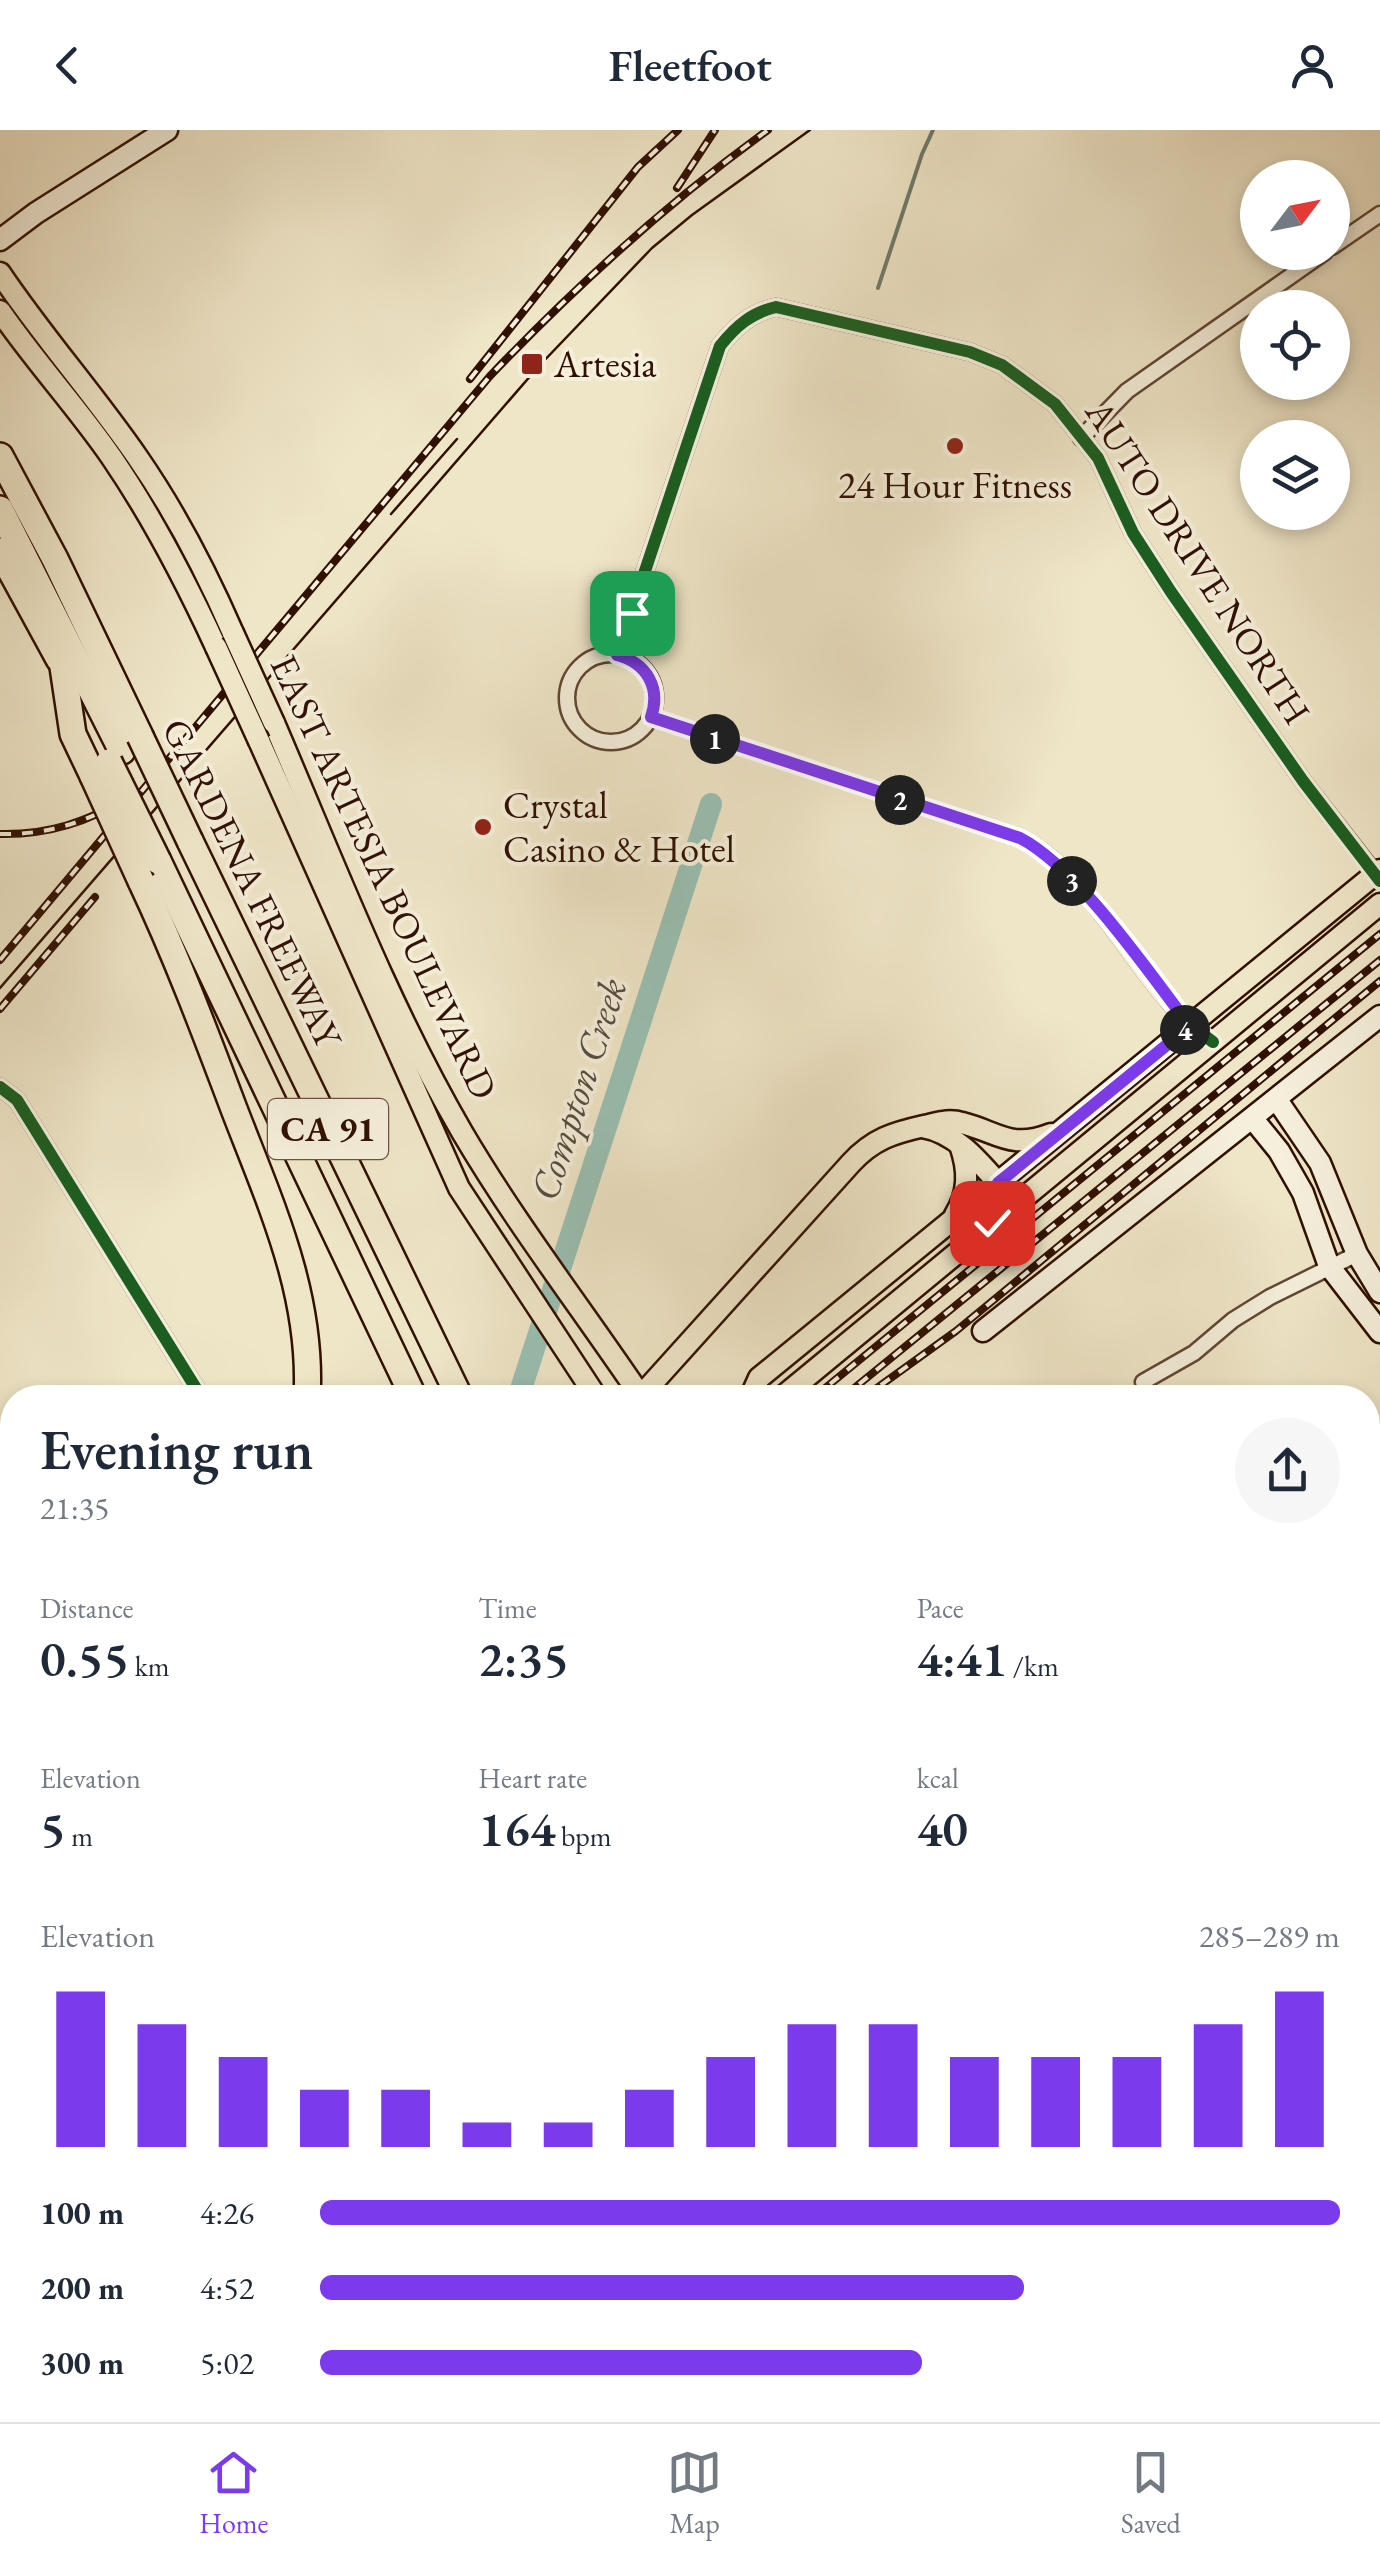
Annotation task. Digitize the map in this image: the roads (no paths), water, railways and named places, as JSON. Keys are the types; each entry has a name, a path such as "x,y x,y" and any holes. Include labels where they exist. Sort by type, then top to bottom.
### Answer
{"highway":[{"name":"GARDENA FREEWAY","path":"0,456 54,559 116,756 164,858 231,928 422,1341 451,1385"},
{"path":"0,509 164,858 338,1206 337,1236 408,1385"},
{"path":"0,551 63,666 73,734 116,756"},
{"path":"164,858 174,950 287,1246 304,1320 306,1385"},
{"path":"422,1341 439,1385"}],"main road":[{"name":"EAST ARTESIA BOULEVARD","path":"0,273 183,528 274,723 312,838"},
{"name":"EAST ARTESIA BOULEVARD","path":"0,311 111,456 169,550 259,742 312,838 409,1057 458,1188 588,1385"},
{"path":"756,1385 759,1378 1378,875"},
{"path":"798,1385 1380,904"},
{"name":"EAST ARTESIA BOULEVARD","path":"409,1057 494,1185 638,1385"},
{"path":"652,1385 862,1150 891,1132 946,1121 1016,1140 1038,1139 1062,1130"},
{"path":"920,1127 934,1129 960,1145 1016,1204"},
{"path":"951,1221 967,1183 960,1145"}],"street":[{"path":"0,240 154,133"},
{"path":"1350,235 1380,214"},
{"path":"1081,438 1127,391 1299,270"},
{"name":"AUTO DRIVE NORTH","path":"617,655 720,346 734,328 757,312 776,306 970,352 1002,365 1055,404 1098,458 1134,532 1171,592 1303,780 1378,875"},
{"path":"617,655 633,660 650,678 655,693 651,717 634,736 609,742 590,738 571,717 568,689 576,672 590,660 617,655"},
{"path":"651,717 1020,838 1037,847 1108,922 1190,1026 1213,1042"},
{"path":"983,1332 1380,1016"},
{"path":"0,1087 17,1100 194,1385"},
{"path":"1278,1100 1320,1163 1358,1254 1380,1292"},
{"path":"1253,1119 1279,1152 1303,1193 1330,1266 1380,1332"},
{"path":"1143,1382 1194,1353 1233,1320 1270,1297 1358,1254"}],"waterway":[{"name":"Compton Creek","path":"878,288 933,130"},
{"name":"Compton Creek","path":"522,1385 711,804"}],"tram line":[{"path":"0,988 539,366 652,248 810,130"},
{"path":"391,514 457,439"}],"railway":[{"path":"470,379 638,167 678,130"},
{"path":"677,188 715,130"},
{"path":"0,960 490,376 623,247 768,130"},
{"path":"0,834 67,825 129,797"},
{"path":"0,1009 95,897"},
{"path":"829,1385 1380,934"},
{"path":"858,1385 1380,960"},
{"path":"881,1385 956,1331 1380,981"}],"place":[{"name":"Artesia","path":"532,364"},
{"name":"24 Hour Fitness","path":"955,446"},
{"name":"Crystal Casino & Hotel","path":"483,827"}]}
